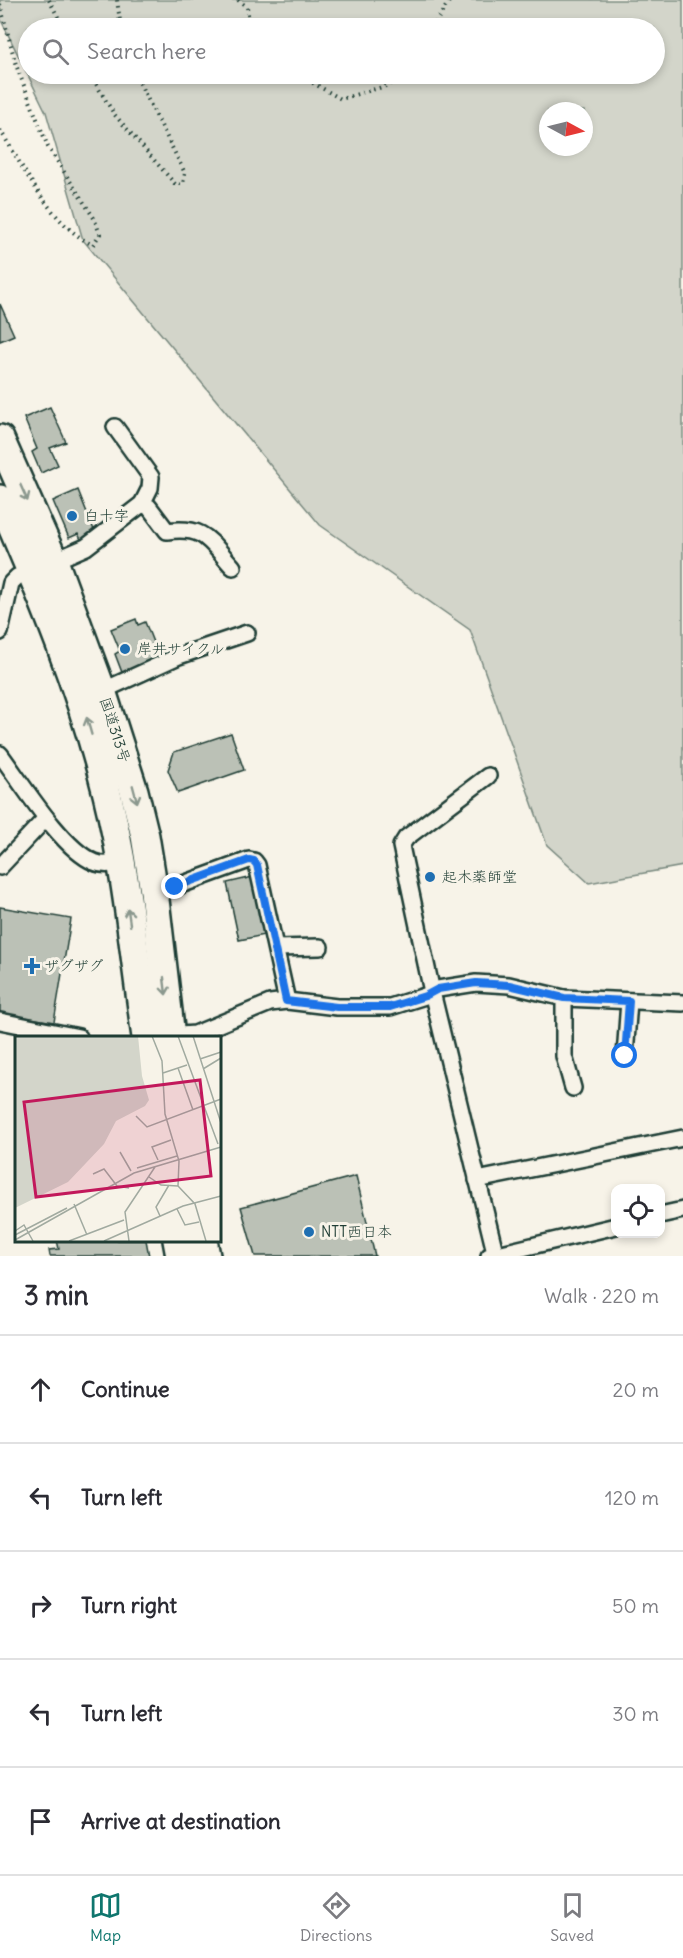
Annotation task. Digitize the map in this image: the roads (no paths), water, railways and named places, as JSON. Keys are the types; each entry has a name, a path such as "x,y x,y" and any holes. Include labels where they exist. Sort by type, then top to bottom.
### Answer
{"highway":[{"name":"国道313号","path":"0,440 43,565 108,796 158,1036"},
{"name":"国道313号","path":"0,499 43,565 102,691 134,791 145,836 154,891 158,1036"},
{"path":"177,1241 180,1256"},
{"path":"204,1241 206,1256"}],"street":[{"path":"0,632 11,583 17,577 86,547 142,504 150,488 151,477 115,427"},
{"path":"142,504 149,507 167,531 186,529 205,536 232,567"},
{"path":"102,691 180,656 247,633"},
{"path":"0,754 46,818 72,846 94,862 109,865 122,863"},
{"path":"488,776 406,838 401,846 493,1255 611,1227"},
{"path":"0,867 46,818"},
{"path":"154,891 175,887 249,860 254,861 257,865 276,948 286,1001"},
{"path":"276,948 320,947"},
{"path":"170,1036 195,1034 270,1002 286,1001 337,1007 390,1007 452,986 476,983 509,985 564,998 683,1003"},
{"path":"564,998 564,1056 573,1089"},
{"path":"625,1056 629,1001"},
{"path":"0,1021 75,1036"},
{"path":"477,1180 683,1138"},
{"path":"665,1214 683,1210"}],"place":[{"name":"白十字","path":"72,516"},
{"name":"岸井サイクル","path":"125,649"},
{"name":"起木薬師堂","path":"430,877"},
{"name":"ザグザグ","path":"32,966"},
{"name":"NTT西日本","path":"309,1232"}]}
